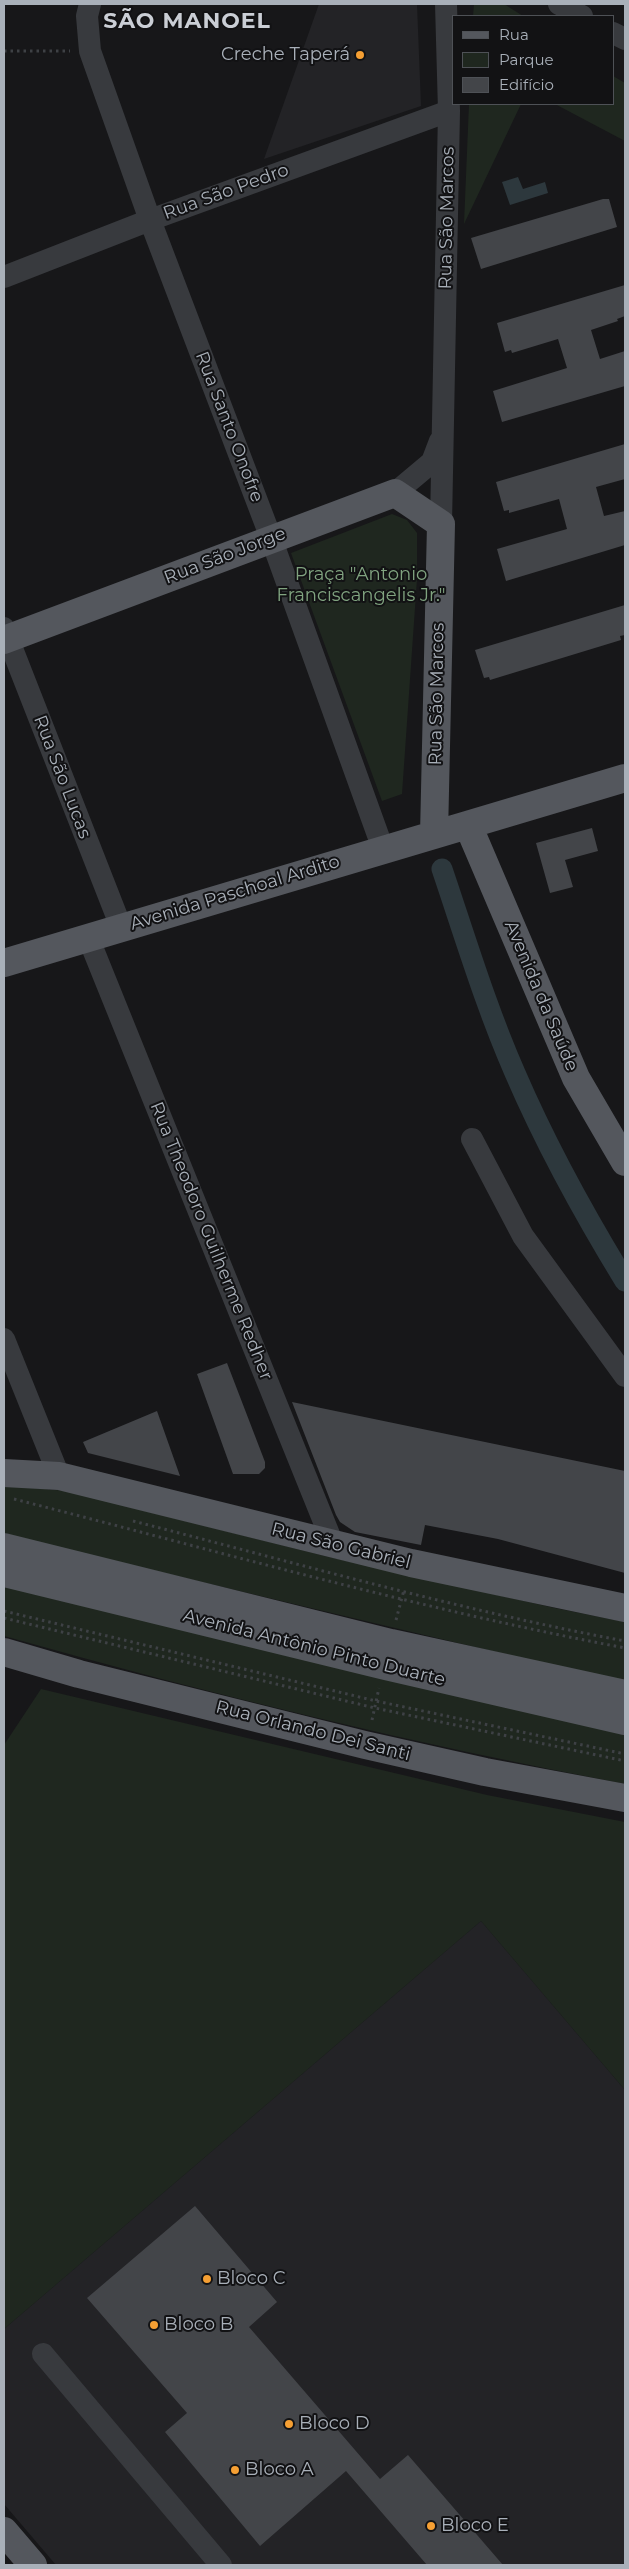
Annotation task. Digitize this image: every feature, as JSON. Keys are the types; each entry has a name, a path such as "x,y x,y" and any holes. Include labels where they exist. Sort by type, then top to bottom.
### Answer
{"main road":[{"name":"Rua São Jorge","path":"5,635 395,493"},
{"path":"395,493 441,524"},
{"name":"Rua São Marcos","path":"434,835 441,524"},
{"name":"Avenida Paschoal Ardito","path":"4,963 625,778"},
{"path":"434,800 443,815 468,825"},
{"name":"Avenida da Saúde","path":"468,825 576,1078 622,1152"},
{"name":"Rua São Gabriel","path":"4,1473 58,1476 420,1565 625,1608"},
{"name":"Avenida Antônio Pinto Duarte","path":"4,1547 391,1643 625,1694"},
{"name":"Avenida Antônio Pinto Duarte","path":"4,1573 376,1664 625,1720"},
{"name":"Rua Orlando Dei Santi","path":"4,1652 79,1674 365,1745 485,1772 625,1798"},
{"path":"4,2531 33,2565"}],"street":[{"name":"Rua Santo Onofre","path":"90,4 87,16 90,51 150,220 271,538 383,849"},
{"name":"Rua São Marcos","path":"441,524 449,111 446,4"},
{"path":"559,4 580,15"},
{"name":"Rua São Pedro","path":"4,276 150,220 449,111"},
{"name":"Rua São Marcos","path":"395,493 432,462 443,433"},
{"name":"Rua São Lucas","path":"5,635 121,927"},
{"name":"Rua Theodoro Guilherme Redher","path":"88,937 333,1544"},
{"path":"472,1139 523,1236 625,1376"},
{"path":"4,1339 58,1476"},
{"name":"Rua São Gabriel","path":"4,1462 58,1476"},
{"path":"43,2354 221,2565"}],"path":[{"path":"4,51 90,51"},
{"path":"13,1499 402,1598 549,1633 625,1648"},
{"path":"128,1520 550,1627 625,1641"},
{"path":"395,1624 406,1584"},
{"path":"4,1611 376,1701 625,1754"},
{"path":"4,1618 374,1708 625,1761"},
{"path":"372,1720 380,1686"}],"shaded area":[{"name":"Creche Taperá","path":"319,4 417,4 421,106 264,159"},
{"path":"518,177 523,189 545,182 548,193 510,205 502,182"},
{"path":"481,1921 625,2090 625,2565 56,2565 4,2504 4,2329"}],"green space":[{"path":"474,4 504,4 521,15 473,15"},
{"path":"614,77 625,83 625,141 557,105 614,105"},
{"path":"469,105 521,105 464,224"},
{"name":"Praça \"Antonio Franciscangelis Jr.\"","path":"392,514 407,520 417,533 417,579 402,794 382,801 291,553"},
{"path":"4,1485 66,1491 325,1556 625,1622 625,1681 580,1672 4,1535"},
{"path":"4,1583 625,1733 625,1784 547,1769 313,1717 158,1678 4,1636"},
{"path":"41,1689 487,1795 625,1822 625,2090 481,1921 4,2329 4,1745"}],"building":[{"path":"603,199 609,199 617,227 481,269 471,238"},
{"path":"625,285 625,316 617,319 618,321 591,330 600,359 625,351 625,386 502,422 493,391 567,368 558,339 512,353 511,350 505,352 497,323"},
{"path":"625,444 625,479 596,487 604,516 625,511 625,545 506,581 497,549 567,529 559,499 509,513 509,510 504,511 496,482"},
{"path":"625,605 625,635 620,636 621,640 490,680 489,677 484,678 475,650"},
{"path":"592,828 598,851 565,860 573,887 550,893 536,843"},
{"path":"227,1363 265,1462 265,1468 259,1474 233,1474 197,1374"},
{"path":"292,1402 625,1471 625,1573 498,1539 425,1525 421,1545 355,1532 340,1522 336,1515"},
{"path":"157,1411 180,1476 88,1453 83,1442"},
{"path":"195,2206 277,2302 249,2327 380,2479 408,2455 503,2565 427,2565 346,2471 260,2546 165,2432 187,2413 87,2298"}],"waterway":[{"path":"442,869 485,997 515,1073 566,1179 625,1281"}],"place":[{"name":"Creche Taperá","path":"360,55"},
{"name":"Bloco C","path":"207,2279"},
{"name":"Bloco B","path":"154,2325"},
{"name":"Bloco D","path":"289,2424"},
{"name":"Bloco A","path":"235,2470"},
{"name":"Bloco E","path":"431,2526"}],"district":[{"name":"SÃO MANOEL","path":"187,22"}]}
